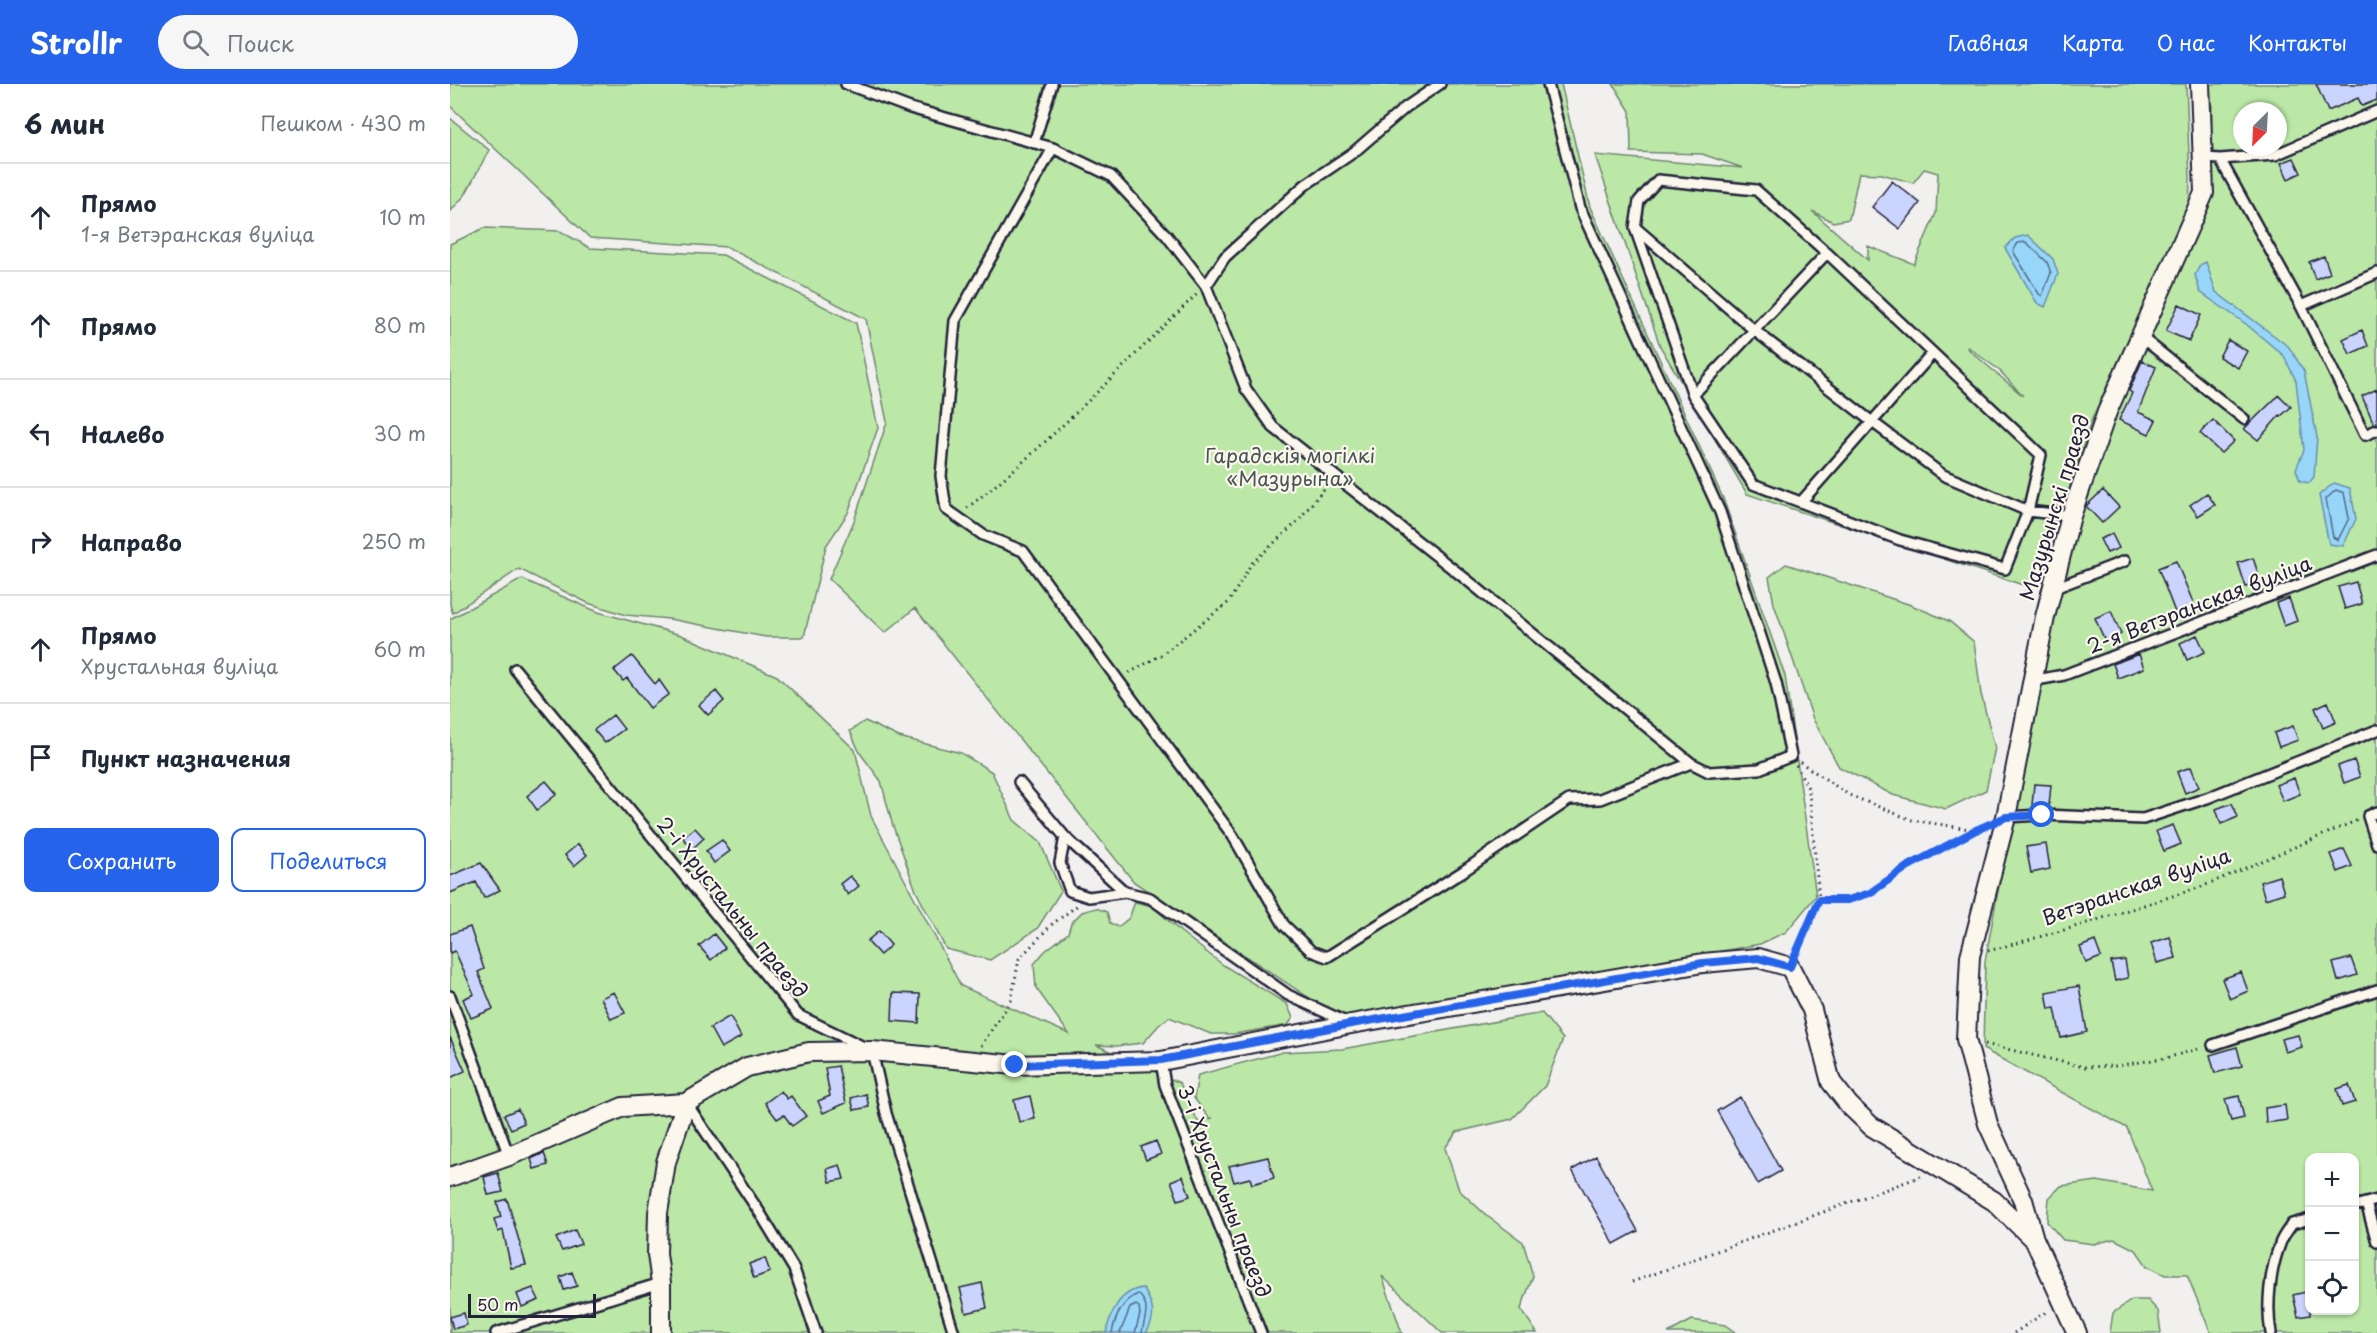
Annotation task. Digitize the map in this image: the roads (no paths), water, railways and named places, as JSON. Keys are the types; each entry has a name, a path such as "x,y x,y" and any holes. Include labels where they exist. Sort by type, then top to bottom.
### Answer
{"street":[{"name":"Мазурынскі праезд","path":"2035,1241 2023,1200 1988,1124 1966,1039 1970,956 2006,817 2031,681 2071,516 2107,412 2204,193 2212,159 2200,84"},
{"path":"450,1177 509,1156 623,1107 686,1103 747,1067 810,1052 872,1051 1015,1065 1161,1060 1351,1024 1703,963 1758,958 1790,967 1812,1010 1831,1082 1849,1105 1871,1126 1994,1201 2035,1241 2077,1333"},
{"path":"661,1333 661,1283 657,1254 658,1213 666,1161 686,1103"}],"lane":[{"path":"846,84 910,108 1053,148 1111,176 1167,236 1206,286 1246,389 1273,427 1473,584 1691,763 1709,772 1759,770 1791,756 1776,683 1720,512 1580,208 1548,84"},
{"path":"1034,143 1052,84"},
{"path":"1206,286 1225,257 1305,185 1354,152 1406,107 1440,84"},
{"path":"2377,111 2275,155 2212,159 2301,306 2365,435 2377,430"},
{"path":"1053,148 956,321 941,476 946,509 983,535 1023,551 1233,836 1284,925 1311,951 1327,957 1462,872 1569,800 1600,799 1691,763"},
{"path":"1658,180 1756,190 1827,253 2041,454 2028,512 2005,568 1900,540 1753,484 1693,396 1635,228 1639,201 1658,180"},
{"path":"1635,228 1754,330 1942,475 2028,512 2071,516"},
{"path":"1693,396 1827,253"},
{"path":"2301,306 2377,273"},
{"path":"2141,337 2244,419"},
{"path":"1801,502 1933,353"},
{"name":"2-я Ветэранская вуліца","path":"2031,681 2064,675 2377,555"},
{"path":"2052,589 2125,561"},
{"name":"2-і Хрустальны праезд","path":"515,669 798,1015 872,1051"},
{"path":"2006,817 2042,815 2143,819 2207,798 2377,730"},
{"path":"1019,782 1065,837 1125,892"},
{"path":"2372,814 2377,844"},
{"path":"1065,837 1060,863 1070,891 1089,897 1125,892 1150,898 1288,994 1351,1024"},
{"path":"2212,1045 2377,990"},
{"path":"450,996 509,1156"},
{"path":"872,1051 886,1113 954,1333"},
{"name":"3-і Хрустальны праезд","path":"1161,1060 1165,1085 1261,1333"},
{"path":"686,1103 794,1269 816,1333"},
{"path":"2359,1205 2377,1200"},
{"path":"2366,1203 2377,1242"},
{"path":"2271,1333 2268,1317 2273,1273 2280,1243 2292,1224 2305,1220"},
{"path":"496,1333 661,1283"}],"water":[{"path":"2028,235 2053,259 2058,274 2045,307 2037,303 2005,248 2015,238"},
{"path":"2206,262 2216,292 2289,347 2304,371 2317,437 2314,477 2309,483 2300,481 2296,469 2304,450 2296,381 2284,356 2246,324 2200,292 2195,275 2200,265"},
{"path":"2334,483 2350,488 2356,519 2343,546 2329,544 2319,495"},
{"path":"1143,1288 1149,1299 1153,1316 1146,1333 1106,1333 1117,1304 1128,1293"}],"park label":[{"name":"Гарадскія могілкі «Мазурына»","path":"1290,466"}]}
